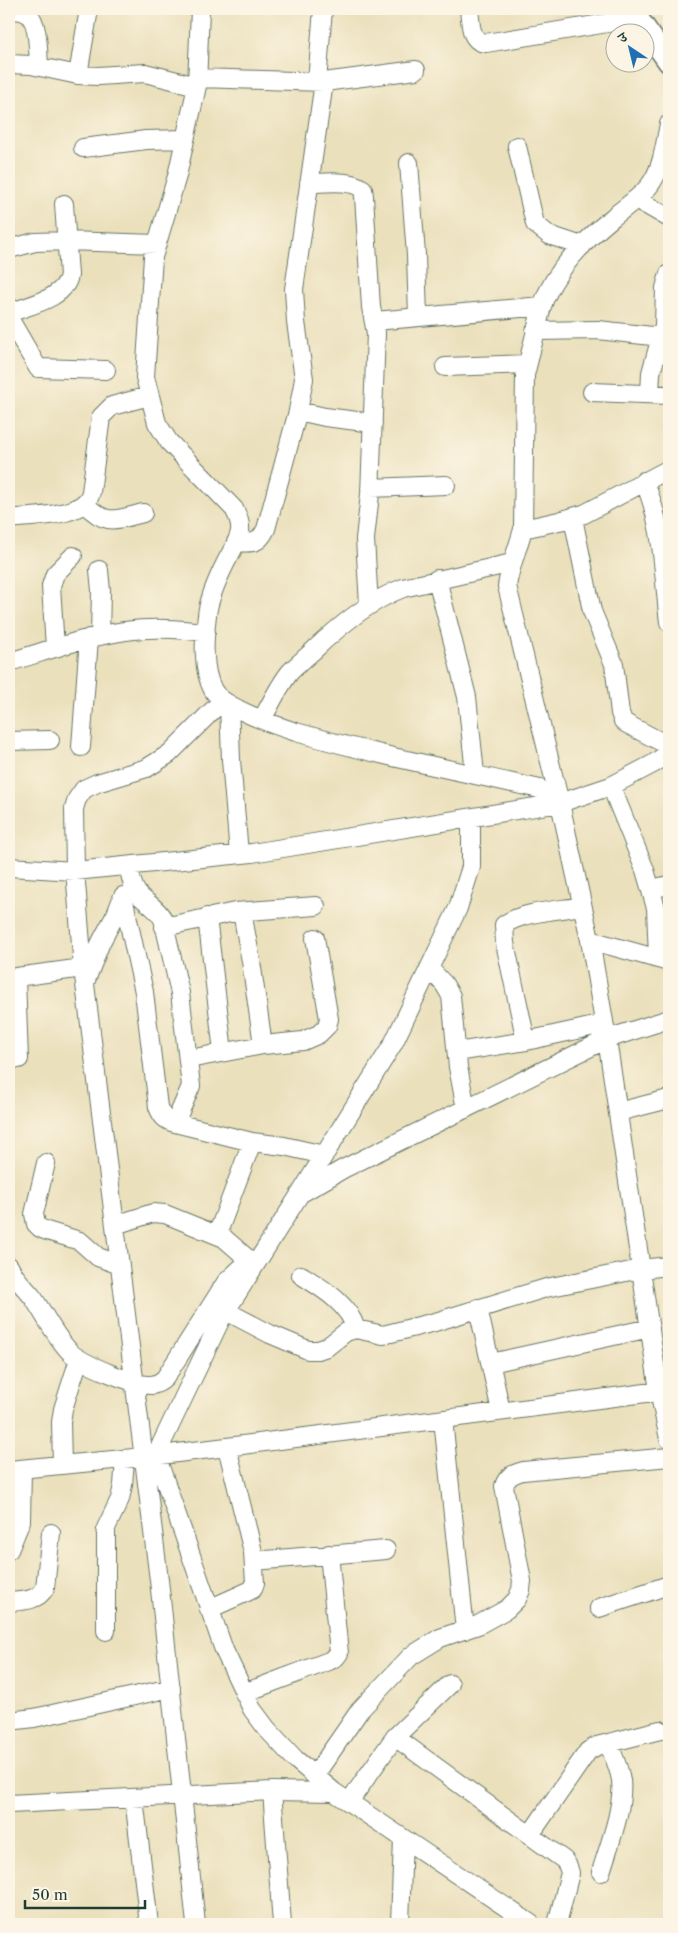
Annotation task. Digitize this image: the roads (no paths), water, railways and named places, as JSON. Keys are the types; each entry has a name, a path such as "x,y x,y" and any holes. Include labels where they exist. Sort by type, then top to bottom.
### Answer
{"street":[{"path":"78,75 88,9"},
{"path":"200,9 198,82 177,176 153,257 145,377 157,423 169,442 234,509 239,519 240,530 236,542 218,576 207,613 204,645 208,674 213,690 226,702 295,731 540,790 560,803"},
{"path":"236,542 256,542 264,534 298,410 304,370 296,322 294,288 321,82 323,9"},
{"path":"469,9 472,32 476,39 486,43 635,14 669,62"},
{"path":"9,10 24,12 30,15 34,21 39,67"},
{"path":"9,64 39,67 78,75 98,76 145,72 198,82 321,82 416,70"},
{"path":"669,124 660,167 652,184 603,225 582,246 561,270 545,296 525,375 523,529 509,570 507,586 560,803 590,940 606,1032 650,1328 664,1390 669,1439"},
{"path":"83,148 146,140 185,139"},
{"path":"517,146 535,224 548,234 582,246"},
{"path":"409,163 416,256 418,317"},
{"path":"309,183 347,184 359,186 363,189 370,306 374,321 376,358 370,488 365,540 370,605"},
{"path":"636,199 669,218"},
{"path":"9,313 42,300 65,287 70,275 64,204"},
{"path":"9,249 35,242 67,241 156,244"},
{"path":"650,394 652,373 664,326 666,280 669,274"},
{"path":"374,321 542,306"},
{"path":"12,328 38,368 106,370"},
{"path":"535,331 598,330 661,337"},
{"path":"445,367 527,364"},
{"path":"592,392 669,395"},
{"path":"9,519 63,513 85,504 90,498 101,417 112,406 149,396"},
{"path":"298,410 325,417 373,423"},
{"path":"523,529 584,514 669,469"},
{"path":"644,482 652,500 657,521 667,584 669,622"},
{"path":"370,488 446,485"},
{"path":"85,504 96,515 110,520 143,513"},
{"path":"573,518 592,611 614,664 620,713 627,724 669,746"},
{"path":"55,648 51,586 55,574 72,556"},
{"path":"263,718 291,672 329,636 370,605 396,590 512,563"},
{"path":"81,747 101,591 99,570"},
{"path":"438,580 467,697 475,774"},
{"path":"9,662 95,637 126,631 170,629 206,632"},
{"path":"226,702 239,854"},
{"path":"196,1924 171,1688 150,1456 135,1383 84,976 75,871 74,809 77,799 84,789 154,764 169,754 226,702"},
{"path":"9,741 50,740"},
{"path":"9,867 130,872 560,803 611,786 653,764 669,753"},
{"path":"590,940 663,960 657,920 646,870 611,786"},
{"path":"471,818 471,867 458,908 393,1044 226,1311 150,1456 224,1650 252,1710 267,1729 295,1758 334,1792 403,1838 512,1918 531,1924"},
{"path":"84,976 116,914 130,872"},
{"path":"130,872 135,890 139,896 160,913 180,993 191,1086 175,1123"},
{"path":"651,889 669,885"},
{"path":"123,897 144,992 158,1107 161,1116 175,1123 252,1142 284,1146 324,1156"},
{"path":"164,927 207,917 242,912 316,906"},
{"path":"526,1041 505,942 504,925 522,917 582,906"},
{"path":"242,912 263,1045"},
{"path":"207,917 223,1052"},
{"path":"188,1059 263,1045 303,1042 319,1034 327,1026 329,1019 315,938"},
{"path":"429,968 444,984 451,996 456,1052 466,1109"},
{"path":"19,1059 13,978 84,976"},
{"path":"456,1052 669,1022"},
{"path":"300,1194 343,1169 466,1109 606,1032"},
{"path":"618,1112 669,1098"},
{"path":"217,1235 252,1142"},
{"path":"46,1163 34,1214 36,1224 47,1231 80,1241 98,1257 120,1265"},
{"path":"115,1225 153,1212 159,1213 217,1235 232,1244 255,1265"},
{"path":"9,1266 16,1279 34,1299 62,1343 79,1359 135,1383 148,1385 160,1383 165,1378 226,1282 240,1269 255,1265"},
{"path":"226,1311 270,1334 308,1350 327,1347 346,1332 356,1329 383,1335 546,1288 641,1269 669,1266"},
{"path":"302,1275 334,1297 348,1312 356,1329"},
{"path":"478,1308 501,1411"},
{"path":"491,1363 650,1328"},
{"path":"62,1465 61,1422 63,1409 79,1359"},
{"path":"10,1543 22,1521 15,1469 227,1447 664,1390"},
{"path":"443,1419 465,1630"},
{"path":"209,1609 253,1589 256,1575 227,1447"},
{"path":"315,1775 360,1710 411,1656 440,1638 465,1630 507,1609 517,1599 522,1581 504,1486 506,1480 511,1475 523,1471 669,1457"},
{"path":"106,1631 106,1528 120,1499 125,1459"},
{"path":"9,1602 41,1595 45,1588 51,1533"},
{"path":"254,1561 386,1550"},
{"path":"244,1693 329,1661 339,1653 329,1554"},
{"path":"599,1608 669,1585"},
{"path":"349,1802 395,1737 450,1684"},
{"path":"9,1722 171,1688"},
{"path":"530,1835 588,1751 597,1746 660,1730"},
{"path":"395,1737 482,1798 564,1860 570,1874 557,1924"},
{"path":"601,1872 619,1807 621,1791 619,1774 608,1743"},
{"path":"9,1804 272,1791 334,1792"},
{"path":"272,1791 282,1924"},
{"path":"134,1798 149,1924"},
{"path":"400,1924 403,1838"}]}
